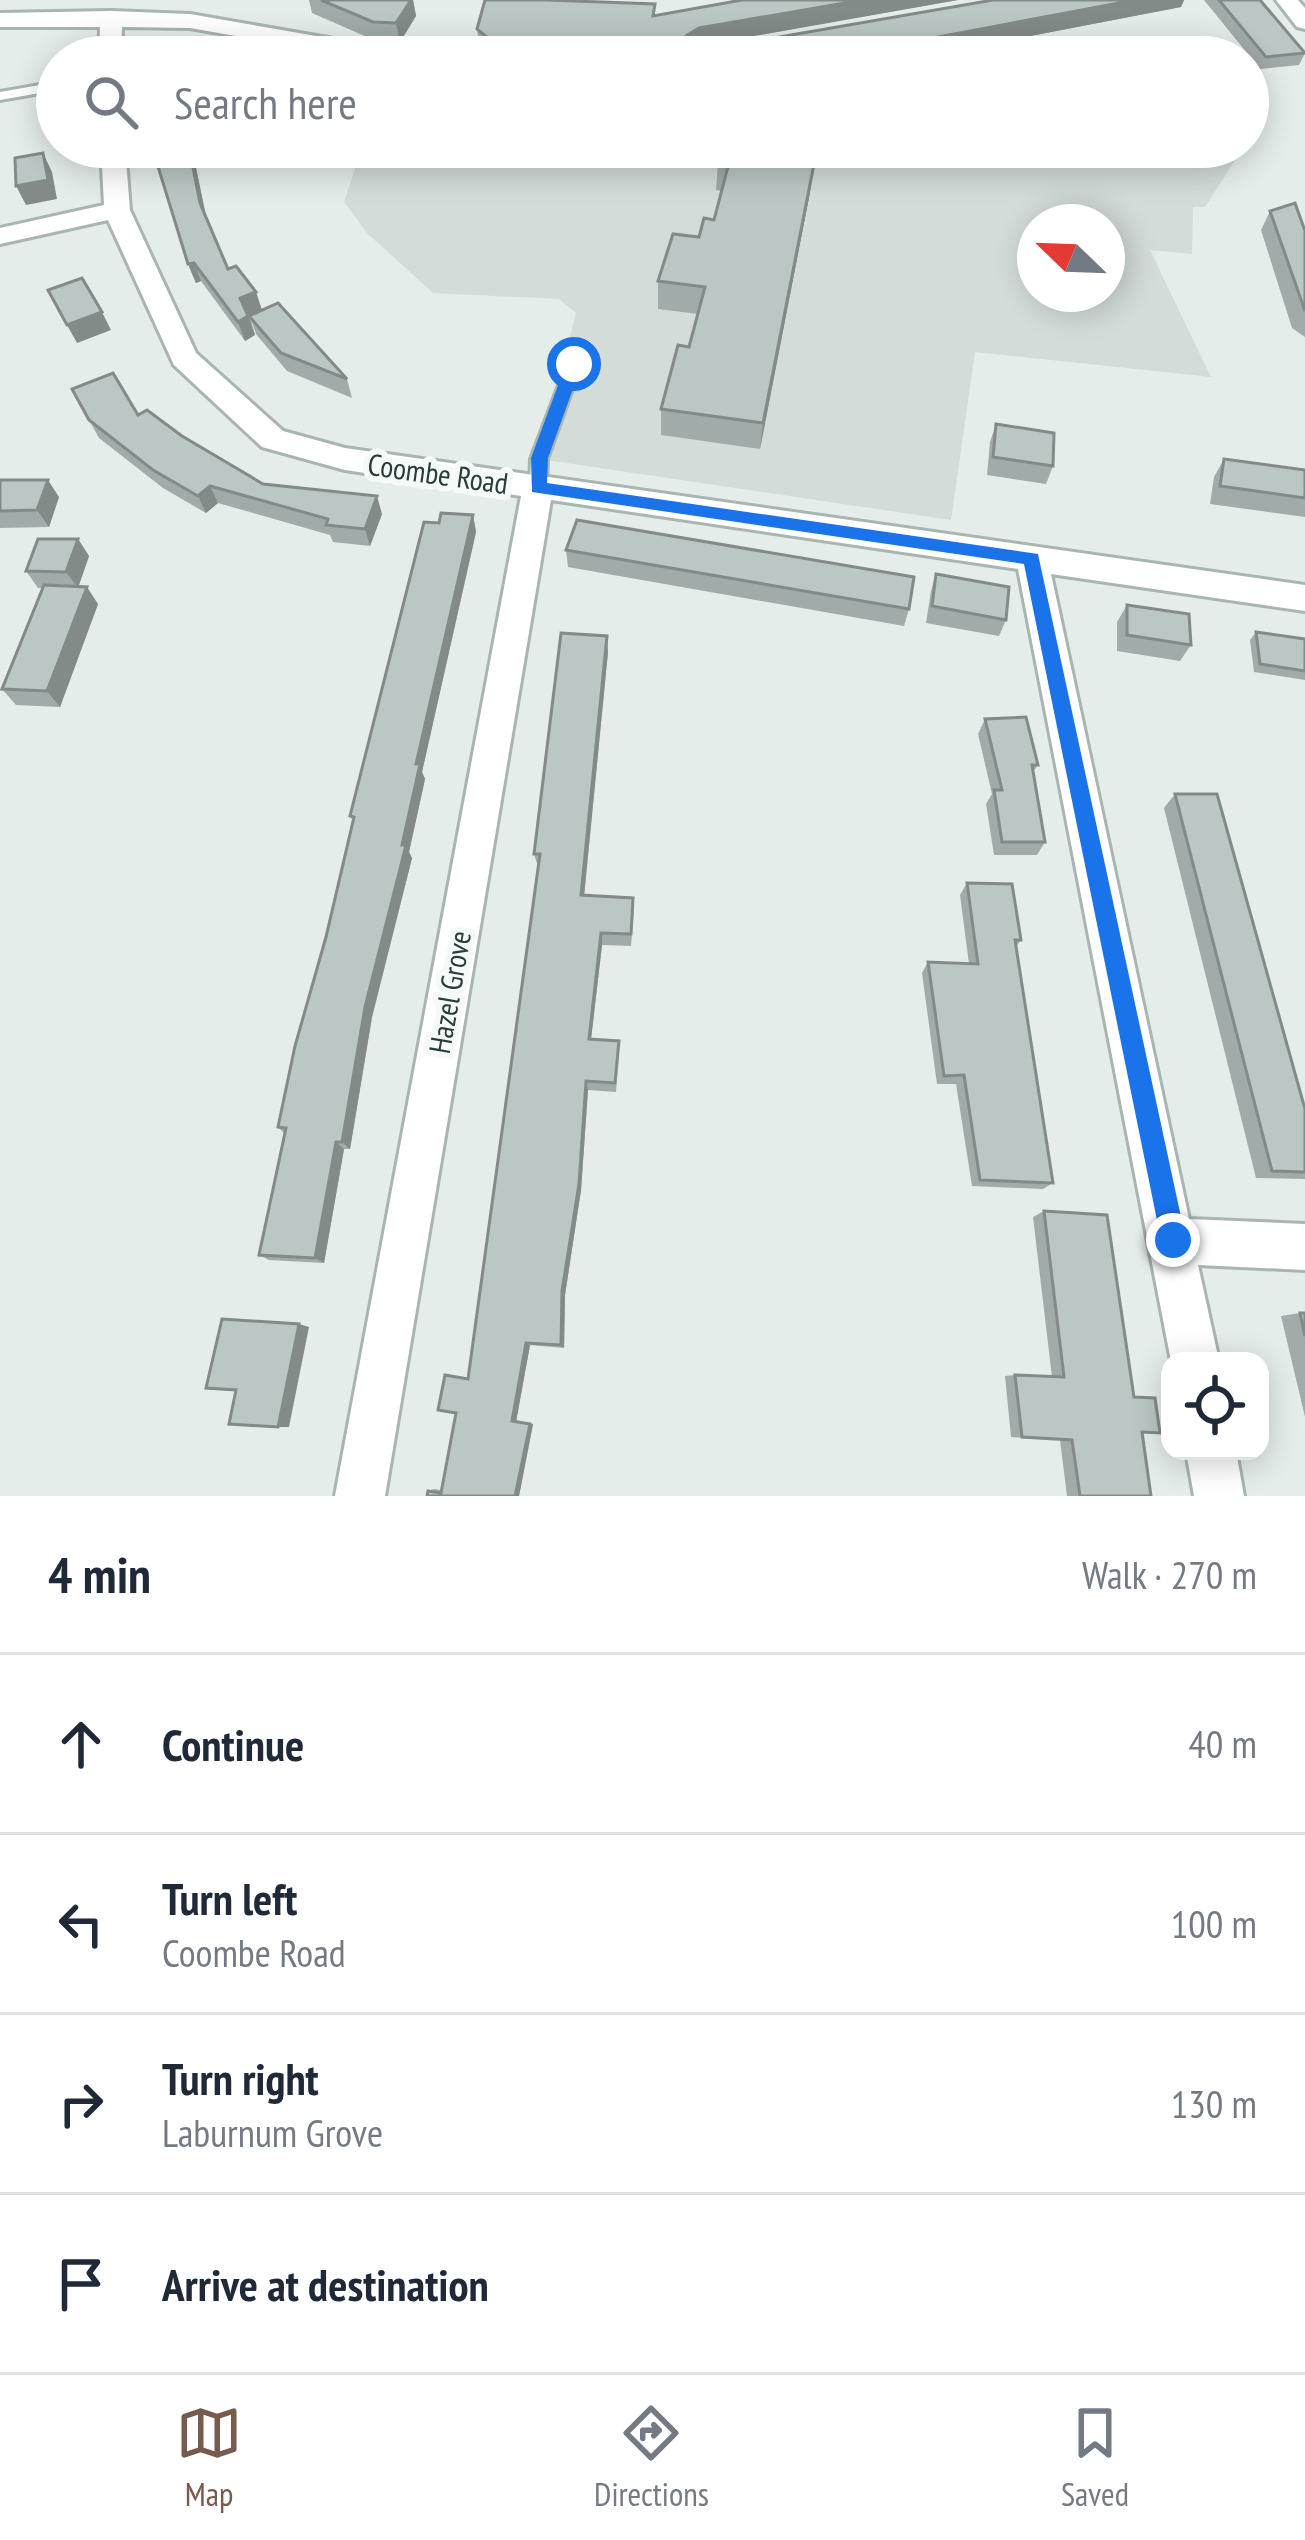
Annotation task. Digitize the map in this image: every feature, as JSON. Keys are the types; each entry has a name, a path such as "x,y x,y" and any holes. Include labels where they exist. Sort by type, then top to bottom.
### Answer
{"street":[{"path":"1287,0 1305,22"},
{"path":"111,17 111,36"},
{"path":"0,20 190,21 276,36"},
{"name":"Coombe Road","path":"114,168 117,210 184,358 273,439 345,459 1305,598"},
{"path":"0,236 117,210"},
{"name":"Hazel Grove","path":"360,1496 538,488"},
{"path":"1032,559 1193,1352"},
{"path":"1173,1240 1305,1247"},
{"path":"1213,1460 1220,1496"}],"lane":[{"path":"0,96 36,90"},
{"path":"538,488 539,458 574,364"}],"shaded area":[{"path":"355,168 1230,168 1205,207 1193,207 1192,254 1150,250 1211,377 975,352 951,520 539,459 576,313 559,299 433,293 368,234 344,202"}],"building":[{"path":"321,0 411,0 396,23 373,22"},
{"path":"485,0 655,4 653,16 742,0 862,0 699,28 686,36 485,36 477,29"},
{"path":"993,0 1135,0 944,36 785,36"},
{"path":"1219,0 1260,0 1305,53 1269,57 1269,36 1249,36"},
{"path":"36,154 36,168 46,168 48,180 16,186 15,158"},
{"path":"158,168 193,168 200,203 228,269 236,266 256,292 240,298 248,316 238,322 194,263 188,264"},
{"path":"728,168 813,168 763,423 661,409 678,345 689,347 705,287 658,281 673,234 699,237 704,218 714,220"},
{"path":"1295,203 1305,231 1305,311 1270,211"},
{"path":"82,278 102,312 67,325 48,290"},
{"path":"278,303 347,379 281,353 249,316"},
{"path":"113,373 138,415 147,410 263,484 377,496 365,529 326,525 328,519 210,486 198,496 153,470 89,420 72,389"},
{"path":"996,424 1054,433 1053,466 993,457"},
{"path":"1224,459 1305,470 1305,498 1220,486"},
{"path":"0,480 48,480 37,510 0,511"},
{"path":"441,513 473,515 416,764 420,764 402,845 406,845 365,1007 342,1142 336,1142 315,1258 259,1255 286,1128 278,1127 354,817 350,816 424,522 439,523"},
{"path":"577,520 914,577 909,609 566,550"},
{"path":"38,539 78,539 66,572 26,571"},
{"path":"936,574 1009,587 1006,620 932,606"},
{"path":"44,585 87,587 47,691 2,689"},
{"path":"1127,605 1189,614 1191,645 1127,635"},
{"path":"1256,632 1305,639 1305,671 1260,664"},
{"path":"561,633 607,636 581,895 633,898 631,934 601,933 589,1039 619,1041 615,1083 586,1081 579,1184 562,1291 561,1345 526,1343 512,1421 530,1424 515,1496 427,1496 428,1491 441,1493 456,1413 438,1410 445,1375 468,1379 540,854 534,854"},
{"path":"1026,717 1038,765 1032,765 1045,842 1002,842 994,790 1002,790 985,719"},
{"path":"1175,794 1217,794 1305,1109 1305,1172 1272,1171"},
{"path":"967,883 1012,884 1021,940 1015,940 1053,1183 980,1180 964,1075 944,1076 928,962 978,964"},
{"path":"1044,1211 1107,1215 1134,1397 1155,1398 1160,1433 1142,1432 1151,1496 1080,1496 1072,1440 1022,1437 1015,1375 1064,1377"},
{"path":"222,1319 299,1324 278,1427 229,1424 236,1390 206,1388"}],"route":[{"path":"574,364 539,458 538,488 1032,559 1173,1240"}]}
